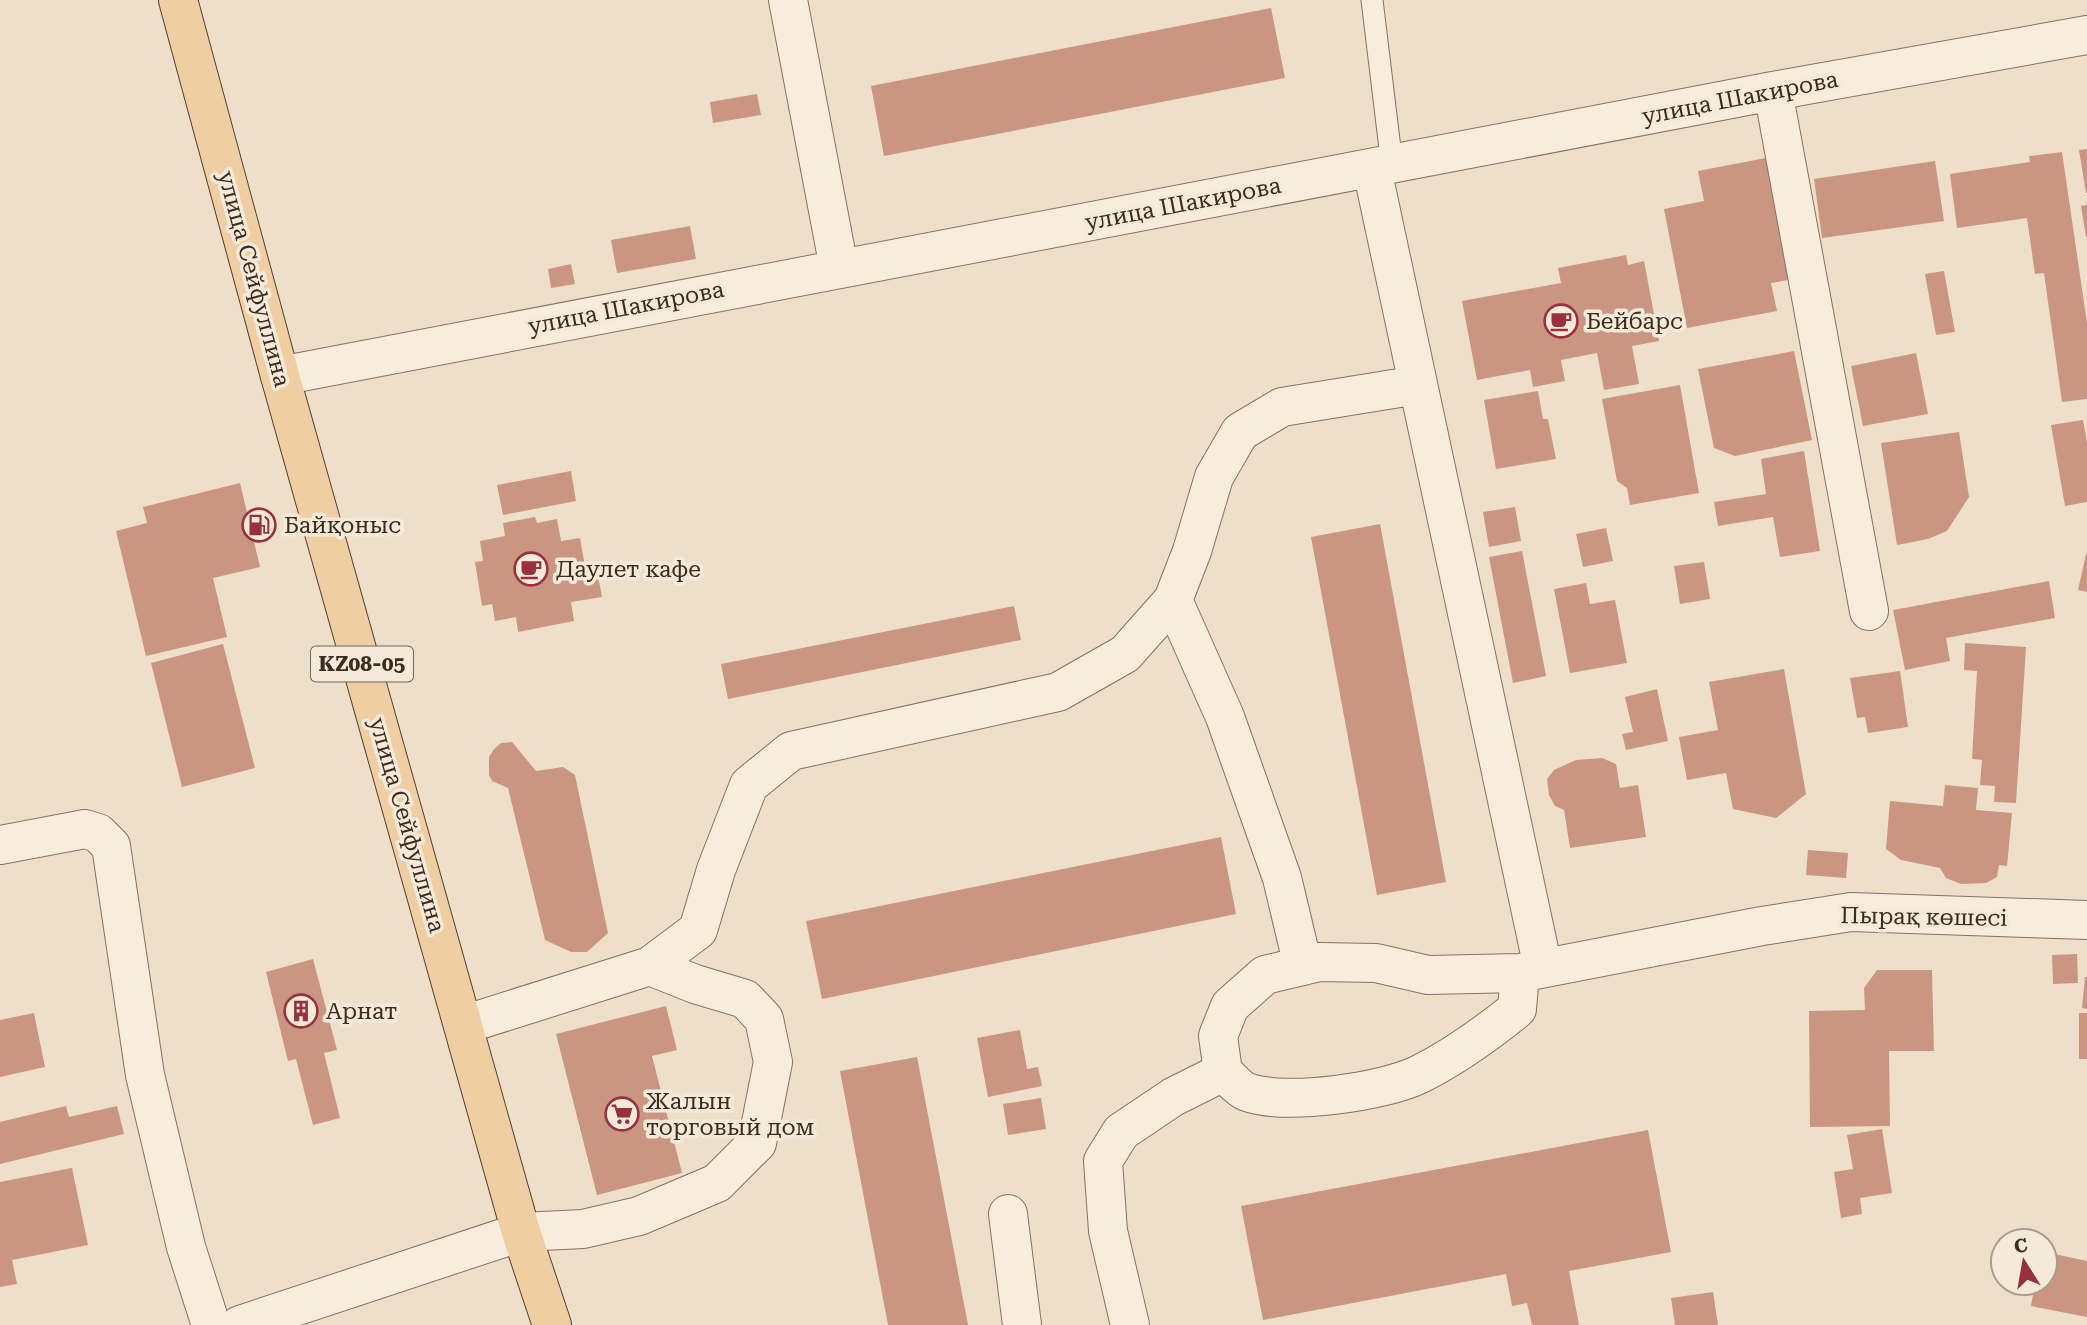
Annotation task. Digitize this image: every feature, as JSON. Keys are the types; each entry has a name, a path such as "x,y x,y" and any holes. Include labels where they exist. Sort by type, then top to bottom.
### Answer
{"main road":[{"name":"улица Сейфуллина","path":"178,0 280,376 521,1232 552,1325"}],"street":[{"path":"788,0 839,268"},
{"name":"улица Шакирова","path":"280,376 1773,91 2087,35"},
{"path":"1773,91 1869,611"},
{"path":"1130,1325 1108,1231 1102,1161 1121,1132 1173,1097 1223,1072 1245,1092 1280,1099 1346,1094 1417,1076 1471,1046 1517,1009 1532,970 1418,385 1382,167"},
{"path":"463,1025 650,966 698,930 716,870 749,785 791,751 1058,692 1125,654 1173,600 1192,551 1213,477 1240,432 1282,407 1418,385"},
{"path":"1173,600 1225,718 1282,878 1303,966"},
{"path":"0,845 85,829 98,833 111,846 145,1075 186,1247 211,1325"},
{"name":"Пырақ көшесі","path":"1223,1072 1218,1036 1230,1006 1265,975 1319,962 1376,963 1428,975 1532,970 1762,926 1852,912 2087,920"},
{"path":"240,1325 521,1232 583,1229 639,1216 718,1183 757,1143 773,1062 764,1019 745,999 695,984 650,966"},
{"path":"1008,1214 1022,1325"}],"lane":[{"path":"1372,0 1382,167"}],"building":[{"path":"1271,8 1285,78 884,156 871,86"},
{"path":"757,94 761,115 713,123 710,102"},
{"path":"2087,149 2087,193 2086,193 2079,150"},
{"path":"2062,152 2087,323 2087,399 2062,402 2044,273 2035,274 2027,218 1957,228 1950,174 2030,162 2029,156"},
{"path":"1771,157 1794,279 1771,283 1777,311 1687,328 1664,209 1704,201 1698,171"},
{"path":"1935,161 1944,221 1822,238 1814,179"},
{"path":"2087,205 2087,237 2086,237 2081,206"},
{"path":"690,226 696,259 617,273 611,240"},
{"name":"Бейбарс","path":"1626,255 1628,265 1644,261 1659,341 1632,346 1639,384 1604,390 1597,353 1561,360 1565,381 1533,387 1530,370 1477,380 1462,301 1561,283 1558,268"},
{"path":"571,264 575,284 551,288 548,269"},
{"path":"1944,271 1955,332 1936,335 1925,274"},
{"path":"1794,351 1812,440 1735,456 1714,448 1698,369"},
{"path":"1916,353 1928,414 1863,426 1851,366"},
{"path":"1680,385 1699,493 1630,505 1627,488 1617,481 1602,399"},
{"path":"1538,391 1543,419 1548,419 1556,459 1496,469 1484,400"},
{"path":"2083,420 2087,442 2087,502 2065,506 2051,425"},
{"path":"1959,432 1969,497 1947,531 1928,539 1897,545 1881,443"},
{"path":"1804,451 1820,551 1780,557 1773,517 1718,526 1714,502 1766,494 1761,459"},
{"path":"571,471 576,501 503,515 497,485"},
{"path":"240,483 260,567 213,578 227,637 146,656 116,531 147,523 143,507"},
{"path":"1515,507 1521,541 1489,547 1483,512"},
{"name":"Даулет кафе","path":"535,517 537,523 557,519 561,541 580,538 587,578 598,576 602,597 571,602 574,621 518,632 516,617 495,621 492,604 482,606 475,562 483,561 480,541 505,536 503,523"},
{"path":"1380,524 1446,882 1377,895 1311,537"},
{"path":"1606,528 1613,561 1583,567 1576,534"},
{"path":"1522,551 1546,676 1513,683 1489,557"},
{"path":"2087,554 2087,592 2078,590"},
{"path":"1704,562 1710,599 1680,604 1674,566"},
{"path":"2049,581 2055,618 1946,638 1950,661 1905,670 1893,610"},
{"path":"1586,583 1590,604 1615,600 1627,663 1570,673 1554,589"},
{"path":"1014,606 1021,640 728,699 721,664"},
{"path":"1965,643 2026,647 2016,803 1994,802 1995,786 1980,785 1982,760 1972,759 1977,671 1964,670"},
{"path":"223,644 255,768 182,787 151,663"},
{"path":"1784,669 1806,794 1776,818 1733,809 1726,773 1687,780 1679,737 1718,730 1709,682"},
{"path":"1900,671 1908,727 1868,733 1865,717 1857,718 1850,678"},
{"path":"1657,689 1668,741 1626,750 1622,734 1633,732 1625,697"},
{"path":"512,742 536,771 563,767 575,775 608,933 587,952 571,952 545,940 508,788 492,781 489,775 489,757 494,749 501,743"},
{"path":"1602,758 1616,764 1620,788 1638,785 1646,837 1570,848 1564,810 1555,806 1549,795 1547,779 1554,770 1576,760"},
{"path":"1945,785 1978,788 1976,810 2012,813 2007,866 1999,865 1997,877 1986,883 1961,884 1946,878 1940,868 1901,860 1886,849 1890,801 1943,806"},
{"path":"1221,837 1236,914 822,999 806,921"},
{"path":"1808,850 1848,853 1846,878 1806,875"},
{"path":"2077,954 2078,983 2053,984 2052,955"},
{"name":"Арнат","path":"313,959 337,1050 324,1053 340,1118 313,1125 296,1059 288,1061 266,972"},
{"path":"1877,970 1932,970 1934,1051 1889,1051 1890,1126 1810,1127 1809,1011 1865,1010 1864,988"},
{"path":"2087,977 2087,1009 2082,1008"},
{"name":"Жалын торговый дом","path":"666,1006 677,1050 652,1056 682,1173 597,1195 556,1034"},
{"path":"34,1013 45,1067 0,1077 0,1020"},
{"path":"2079,1013 2087,1013 2087,1059 2079,1059"},
{"path":"1020,1030 1027,1069 1038,1067 1042,1086 988,1097 977,1038"},
{"path":"917,1057 968,1325 888,1325 840,1071"},
{"path":"1041,1098 1046,1129 1008,1135 1003,1104"},
{"path":"66,1106 69,1117 117,1106 124,1134 0,1164 0,1122"},
{"path":"1882,1129 1892,1193 1860,1198 1862,1214 1841,1218 1834,1172 1853,1169 1847,1135"},
{"path":"1648,1130 1671,1252 1569,1271 1579,1325 1532,1325 1527,1303 1512,1306 1506,1274 1263,1320 1241,1206"},
{"path":"72,1168 88,1245 12,1260 17,1284 0,1287 0,1182"},
{"path":"2059,1255 2087,1261 2087,1317 2031,1306 2033,1297 2059,1297"},
{"path":"1713,1292 1718,1325 1675,1325 1671,1298"}],"place":[{"name":"Бейбарс","path":"1561,321"},
{"name":"Байқоныс","path":"259,525"},
{"name":"Даулет кафе","path":"531,569"},
{"name":"Арнат","path":"301,1011"},
{"name":"Жалын торговый дом","path":"622,1114"}]}
